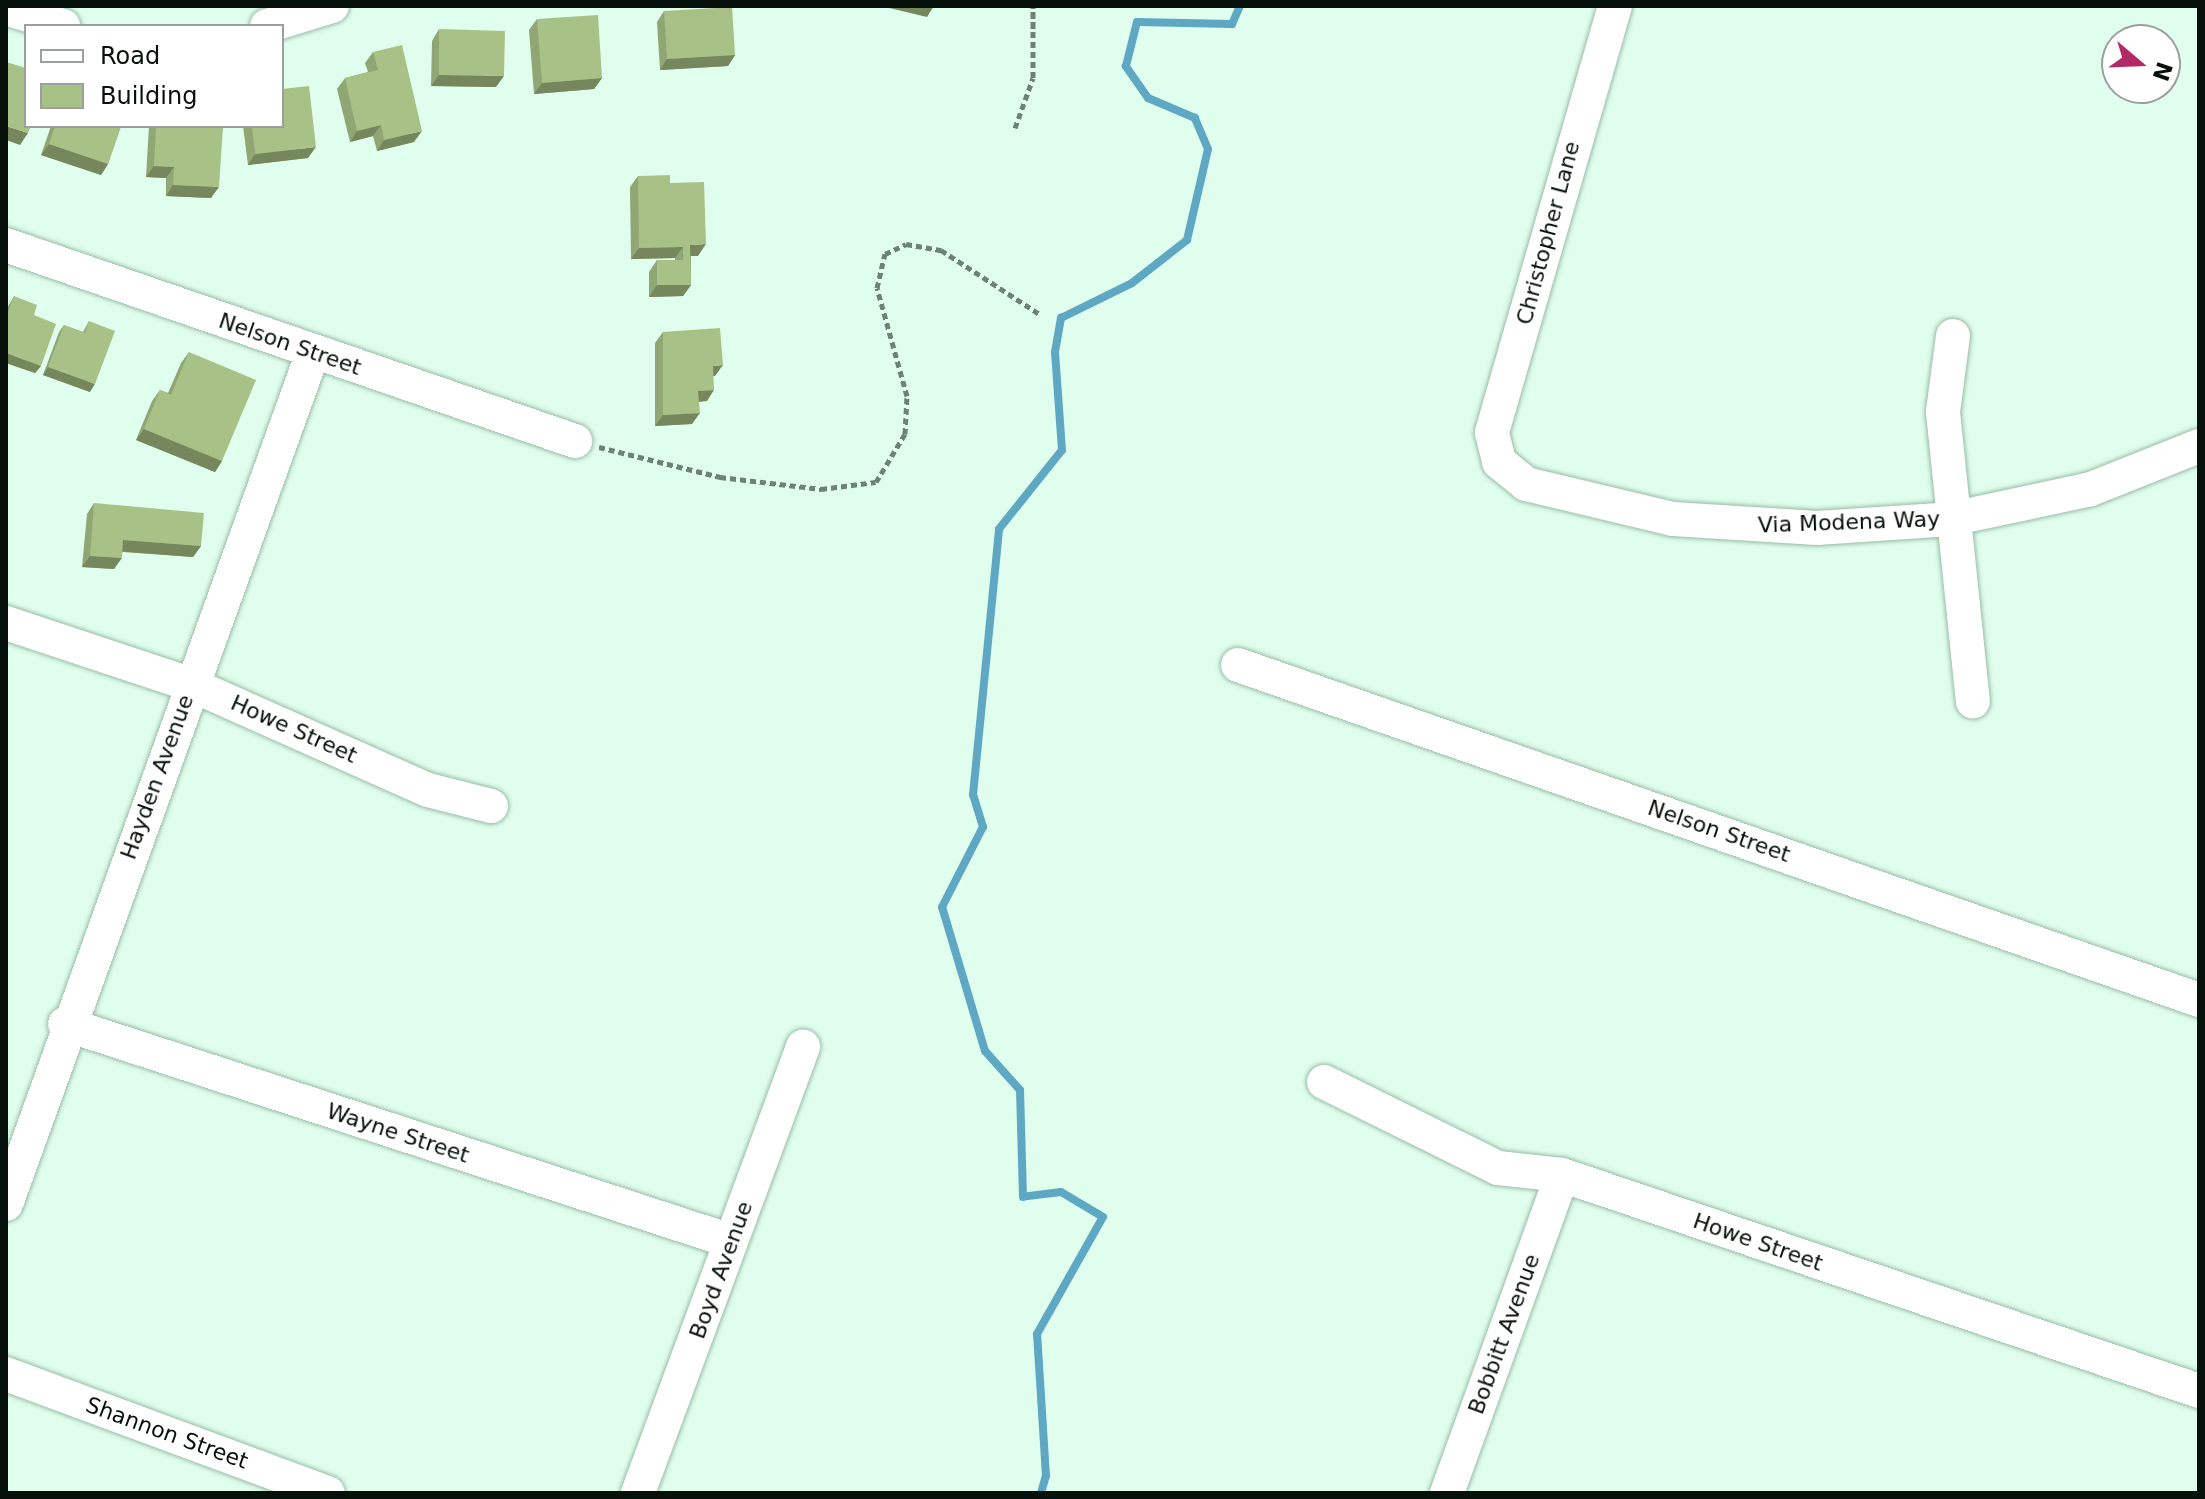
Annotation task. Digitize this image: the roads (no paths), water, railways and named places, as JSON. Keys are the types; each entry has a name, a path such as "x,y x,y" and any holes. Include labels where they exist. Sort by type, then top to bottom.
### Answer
{"street":[{"path":"274,24 332,6"},
{"name":"Christopher Lane","path":"1499,462 1492,433 1615,6"},
{"path":"6,8 57,24"},
{"name":"Nelson Street","path":"6,245 575,441"},
{"path":"1953,336 1943,412 1951,519 1973,701"},
{"name":"Hayden Avenue","path":"6,1204 65,1024 313,352"},
{"name":"Via Modena Way","path":"1499,462 1526,484 1673,519 1817,528 1951,519 2091,489 2199,446"},
{"name":"Howe Street","path":"6,623 192,685 428,790 491,806"},
{"name":"Nelson Street","path":"1238,665 2199,1000"},
{"name":"Wayne Street","path":"65,1024 731,1241"},
{"name":"Boyd Avenue","path":"638,1493 803,1046"},
{"name":"Howe Street","path":"1324,1082 1498,1168 1562,1175 2199,1391"},
{"name":"Bobbitt Avenue","path":"1447,1493 1562,1175"},
{"name":"Shannon Street","path":"6,1374 328,1493"}],"waterway":[{"path":"1041,1493 1046,1476 1037,1334 1103,1217 1061,1192 1023,1197 1020,1090 985,1051 942,907 983,827 973,795 999,529 1062,450 1055,352 1061,318 1132,283 1187,240 1208,149 1195,118 1148,98 1126,66 1137,22 1232,24 1240,6"}]}
